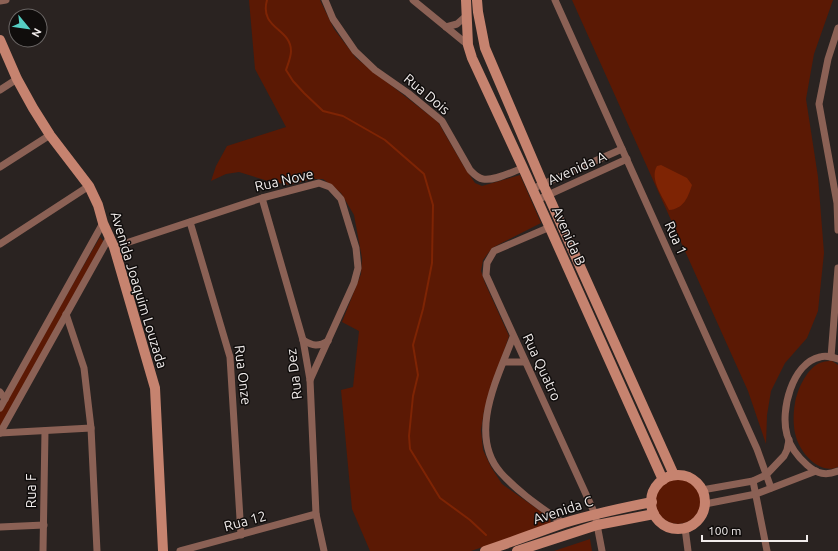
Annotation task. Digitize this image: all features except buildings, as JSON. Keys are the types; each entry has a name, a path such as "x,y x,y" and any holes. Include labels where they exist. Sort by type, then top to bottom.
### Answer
{"street":[{"path":"0,1 6,0"},
{"name":"Rua Dois","path":"326,0 333,19 355,51 374,70 408,93 442,120 470,170 475,175 482,179 491,179 523,168"},
{"path":"413,0 468,45"},
{"name":"Avenida B","path":"466,0 468,45 472,58 550,227 663,480"},
{"name":"Avenida B","path":"478,0 478,12 485,48 543,184 674,475"},
{"name":"Rua 1","path":"554,0 757,449 771,488"},
{"path":"446,27 457,24 466,16"},
{"path":"838,28 828,59 819,104 836,203 838,230"},
{"name":"Avenida Joaquim Louzada","path":"0,40 17,79 50,135 89,186 114,247 155,388 163,551"},
{"path":"0,90 17,79"},
{"path":"0,167 50,135"},
{"name":"Avenida A","path":"532,189 622,149"},
{"name":"Avenida A","path":"537,200 627,159"},
{"name":"Rua Nove","path":"114,247 262,198 319,183 330,187 341,199 356,248 358,268 354,283 310,380"},
{"path":"0,244 89,186"},
{"name":"Rua Dez","path":"262,198 303,340 310,380 316,514 324,551"},
{"name":"Rua Onze","path":"190,222 230,357 242,535"},
{"path":"0,408 103,223"},
{"name":"Rua Quatro","path":"550,227 494,251 487,262 486,275 595,514 602,551"},
{"path":"0,433 110,236"},
{"path":"838,268 834,358 821,356 813,359 802,370 789,393 785,416 787,435 795,453 816,472 830,474 838,471"},
{"path":"66,314 84,368 91,428 97,551"},
{"path":"514,337 489,402 485,427 489,453 500,472 519,490 563,523"},
{"path":"303,340 315,346 321,345 328,341"},
{"path":"504,362 525,362"},
{"path":"0,392 5,399"},
{"path":"0,433 91,428"},
{"name":"Rua F","path":"43,551 45,431"},
{"path":"702,490 753,481 766,476 784,456 789,440"},
{"path":"705,504 756,494 816,472"},
{"path":"674,475 682,475 691,478 698,483 705,497 703,512 699,519 685,528 676,529 667,526 654,514 652,502 653,494 657,486 663,480 674,475"},
{"path":"753,481 767,551"},
{"name":"Avenida C","path":"485,551 522,539 563,523 595,514 652,502"},
{"name":"Rua 12","path":"180,551 316,514"},
{"name":"Avenida C","path":"517,551 597,525 654,514"},
{"path":"0,527 44,525"},
{"path":"685,528 688,551"}],"shaded area":[{"path":"249,0 320,0 334,29 356,58 438,122 475,183 482,186 520,175 541,223 492,248 483,260 481,271 485,283 509,336 484,411 481,430 483,450 491,467 502,484 550,518 551,524 471,551 370,551 352,509 341,390 353,387 359,331 342,322 361,274 362,258 354,215 341,193 323,179 312,179 290,185 268,181 239,172 226,174 211,181 216,166 227,146 286,127 255,69"},
{"path":"572,0 833,0 814,54 806,99 818,177 824,253 818,311 807,338 785,363 771,391 767,415 766,444 748,391"},
{"path":"661,165 687,178 692,185 685,202 674,209 669,210 660,194 656,182 655,171 657,166"},
{"path":"100,237 104,242 0,428 0,411"},
{"path":"825,361 832,361 838,365 838,467 831,469 818,466 802,450 795,433 794,416 798,392 808,373 818,364"},
{"path":"683,478 687,479 697,488 700,492 700,510 691,520 683,524 673,524 665,520 656,510 655,496 659,488 669,479"},
{"path":"590,539 592,551 554,551"}],"waterway":[{"path":"267,0 267,17 290,43 291,53 286,70 293,81 323,111 343,116 385,140 424,174 433,205 432,263 423,309 413,345 418,375 413,396 409,436 410,449 440,498 470,520 486,535"}]}
